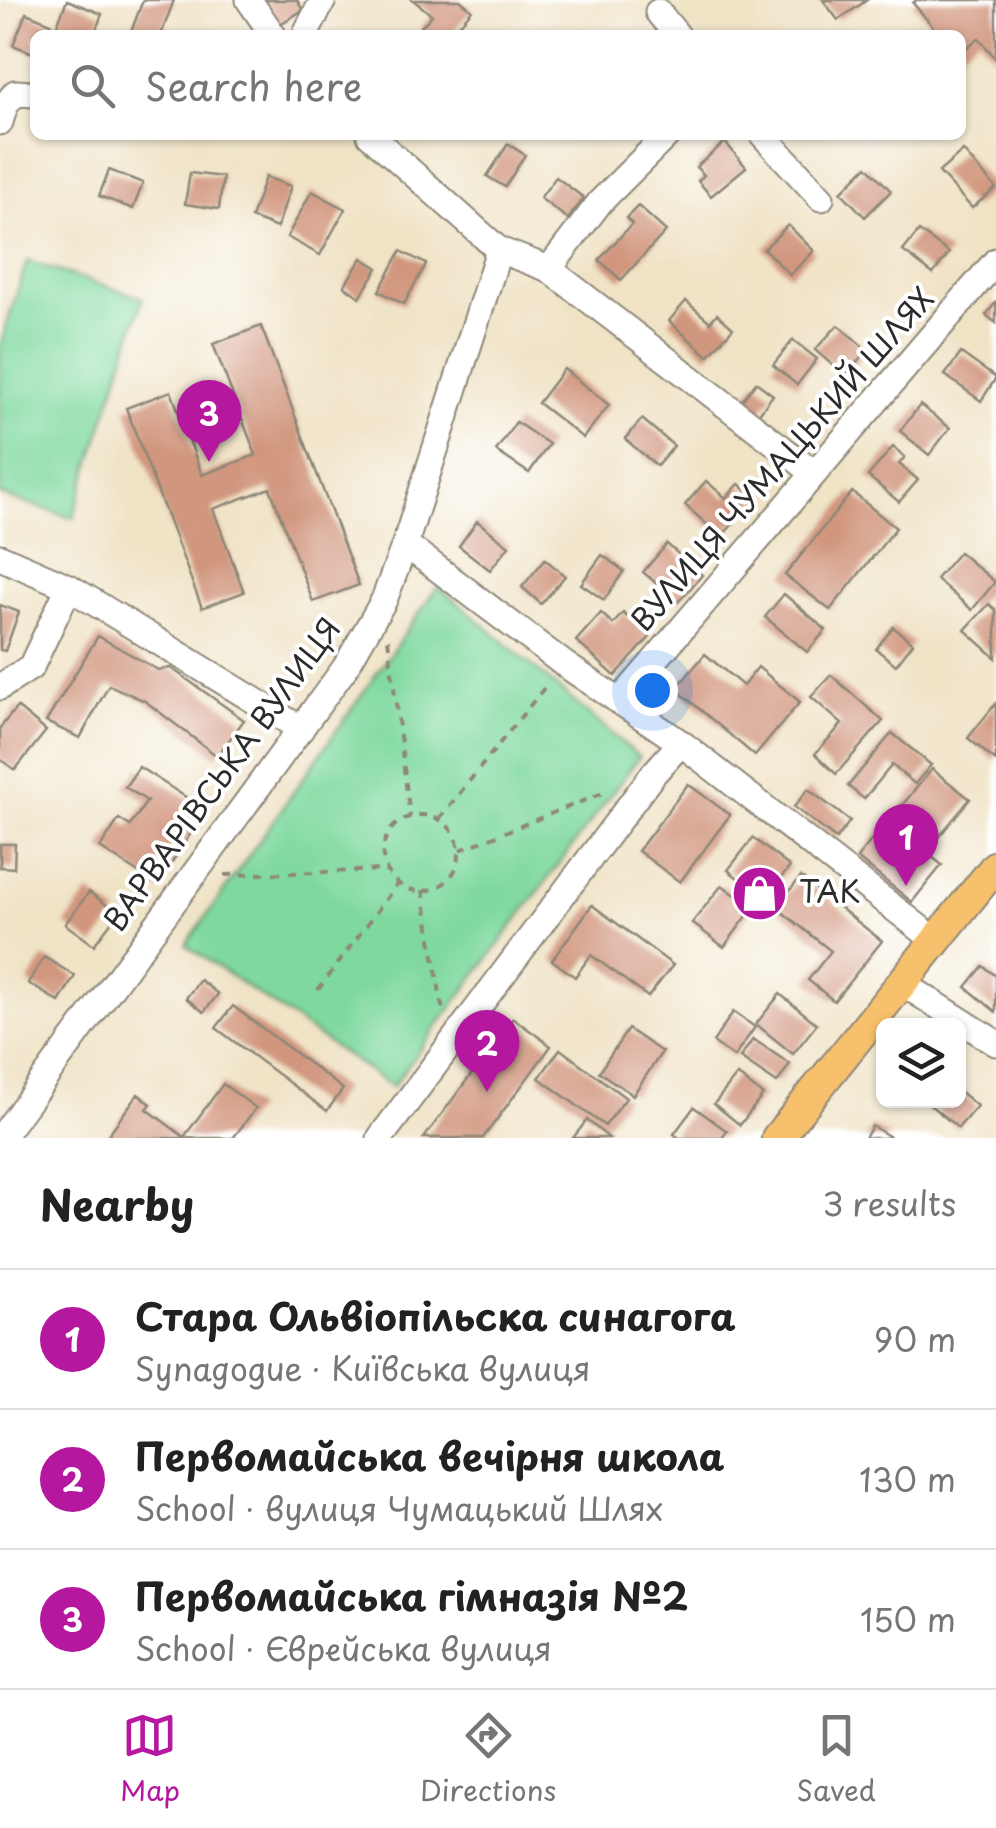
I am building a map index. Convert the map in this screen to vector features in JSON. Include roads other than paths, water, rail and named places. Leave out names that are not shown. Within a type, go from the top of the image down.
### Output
[{"type":"main road","points":[[777,1138],[996,866]]},
{"type":"street","points":[[249,0],[270,30]]},
{"type":"street","points":[[308,30],[323,0]]},
{"type":"street","points":[[658,12],[673,30]]},
{"type":"street","points":[[0,122],[15,93],[30,94]]},
{"type":"street","points":[[376,140],[499,250],[549,269],[814,472]]},
{"type":"street","points":[[549,269],[600,202],[662,140]]},
{"type":"street","points":[[768,140],[821,198]]},
{"type":"street","name":"ВАРВАРІВСЬКА ВУЛИЦЯ","points":[[1,1138],[345,668],[384,600],[499,250]]},
{"type":"street","name":"ВУЛИЦЯ ЧУМАЦЬКИЙ ШЛЯХ","points":[[619,702],[996,261]]},
{"type":"street","points":[[405,544],[564,664],[681,744],[935,940]]},
{"type":"street","points":[[0,557],[69,587],[301,729]]},
{"type":"street","points":[[0,687],[31,666],[69,587]]},
{"type":"street","points":[[380,1138],[654,773],[681,744]]},
{"type":"street","points":[[902,983],[996,1043]]},
{"type":"place","name":"Первомайська гімназія №2","points":[[209,462]]},
{"type":"place","name":"Стара Ольвіопільска синагога","points":[[906,886]]},
{"type":"place","name":"ТАК","points":[[760,893]]},
{"type":"place","name":"Первомайська вечірня школа","points":[[487,1092]]}]
